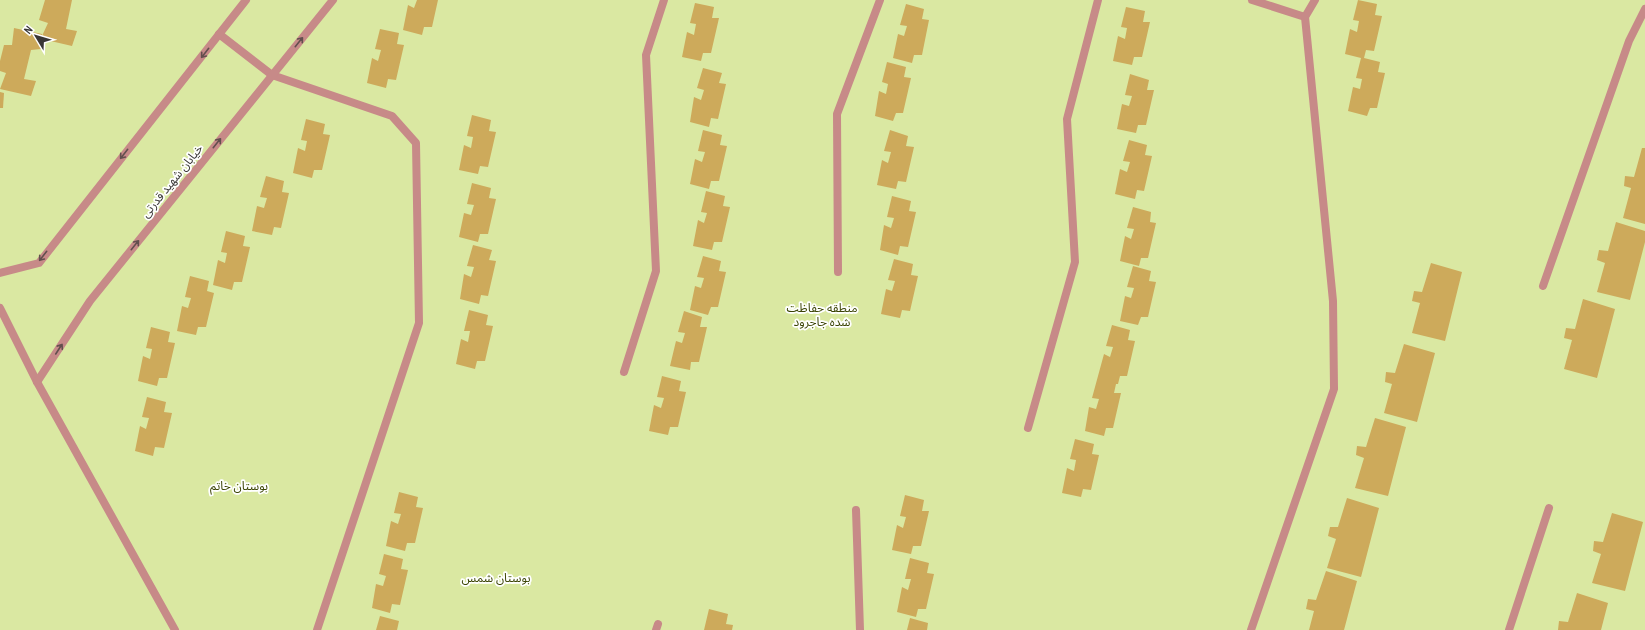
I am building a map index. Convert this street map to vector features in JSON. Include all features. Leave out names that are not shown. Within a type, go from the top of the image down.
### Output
[{"type":"street","points":[[0,273],[39,262],[246,0]]},
{"type":"street","name":"خیابان شهید قدرتی","points":[[37,382],[90,301],[333,0]]},
{"type":"street","points":[[624,372],[656,271],[646,55],[664,0]]},
{"type":"street","points":[[838,272],[837,114],[880,0]]},
{"type":"street","points":[[1028,428],[1075,262],[1067,120],[1098,0]]},
{"type":"street","points":[[1252,0],[1305,18]]},
{"type":"street","points":[[1251,630],[1334,389],[1333,301],[1305,18],[1315,0]]},
{"type":"street","points":[[1543,286],[1629,41],[1645,9]]},
{"type":"street","points":[[220,34],[272,75],[392,116],[416,142],[419,323],[317,630]]},
{"type":"street","points":[[0,308],[37,382],[175,630]]},
{"type":"street","points":[[1509,630],[1549,508]]},
{"type":"street","points":[[856,510],[860,630]]},
{"type":"green space","name":"منطقه حفاظت شده جاجرود","points":[[0,0],[1645,0],[1645,630],[0,630]]},
{"type":"building","points":[[45,0],[72,0],[66,29],[77,31],[72,46],[42,39],[41,49],[31,50],[24,79],[36,81],[31,96],[0,89],[6,73],[0,71],[0,61],[4,45],[12,45],[14,28],[42,34],[42,36],[48,23],[39,20]]},
{"type":"building","points":[[417,0],[438,0],[432,27],[424,27],[422,35],[403,30],[408,5],[414,8]]},
{"type":"building","points":[[1358,0],[1377,4],[1375,15],[1382,16],[1374,51],[1366,50],[1364,58],[1380,62],[1378,72],[1385,73],[1377,108],[1370,108],[1367,116],[1348,111],[1353,87],[1360,89],[1362,79],[1356,78],[1361,58],[1345,54],[1350,29],[1357,32],[1359,21],[1353,20]]},
{"type":"building","points":[[695,3],[714,7],[712,18],[719,18],[711,53],[703,53],[701,61],[682,57],[687,32],[694,35],[696,24],[690,23]]},
{"type":"building","points":[[906,4],[924,9],[922,19],[929,20],[922,55],[914,55],[912,63],[893,58],[898,34],[904,36],[907,26],[900,25]]},
{"type":"building","points":[[1126,7],[1145,11],[1143,22],[1150,22],[1142,57],[1134,57],[1132,65],[1113,61],[1118,36],[1125,39],[1127,28],[1121,27]]},
{"type":"building","points":[[380,29],[399,33],[397,44],[404,45],[396,80],[388,79],[386,88],[367,83],[372,58],[378,61],[381,50],[375,49]]},
{"type":"building","points":[[887,62],[906,67],[904,77],[911,78],[903,113],[896,113],[893,121],[875,116],[879,91],[886,94],[888,84],[882,82]]},
{"type":"building","points":[[703,68],[722,73],[719,83],[726,84],[718,119],[711,118],[709,127],[690,122],[694,97],[701,100],[704,90],[697,88]]},
{"type":"building","points":[[1130,74],[1149,80],[1147,90],[1154,90],[1146,125],[1138,125],[1136,133],[1117,129],[1122,104],[1129,106],[1132,96],[1125,95]]},
{"type":"building","points":[[0,92],[4,93],[3,108],[0,108]]},
{"type":"building","points":[[472,115],[491,120],[489,131],[496,132],[488,167],[480,166],[478,174],[459,170],[464,145],[471,148],[473,137],[467,136]]},
{"type":"building","points":[[306,119],[325,124],[323,134],[330,135],[322,170],[314,170],[312,178],[293,173],[298,148],[305,151],[307,141],[301,140]]},
{"type":"building","points":[[703,130],[722,135],[720,145],[727,146],[719,181],[711,181],[709,189],[690,184],[695,159],[702,162],[705,152],[698,151]]},
{"type":"building","points":[[890,130],[908,136],[906,146],[914,147],[906,182],[898,181],[896,189],[877,185],[882,160],[888,163],[891,152],[884,151]]},
{"type":"building","points":[[1129,140],[1147,145],[1145,155],[1152,156],[1144,191],[1137,190],[1135,199],[1115,194],[1120,169],[1127,172],[1130,162],[1123,161]]},
{"type":"building","points":[[1642,148],[1645,148],[1645,224],[1623,218],[1631,188],[1624,186],[1625,176],[1634,177]]},
{"type":"building","points":[[266,176],[284,181],[282,192],[289,193],[281,228],[274,227],[272,235],[252,231],[257,206],[264,208],[267,198],[260,197]]},
{"type":"building","points":[[472,183],[491,188],[489,198],[496,199],[488,234],[480,234],[478,242],[459,237],[464,213],[471,215],[474,205],[467,204]]},
{"type":"building","points":[[706,191],[725,196],[723,206],[730,207],[722,242],[714,242],[712,250],[693,246],[698,220],[704,223],[707,213],[701,212]]},
{"type":"building","points":[[892,196],[911,201],[909,211],[916,212],[908,247],[900,246],[898,255],[880,250],[884,225],[891,228],[894,218],[887,217]]},
{"type":"building","points":[[1133,207],[1151,212],[1150,222],[1156,223],[1148,258],[1141,258],[1139,266],[1120,261],[1125,236],[1131,239],[1134,229],[1127,228]]},
{"type":"building","points":[[1616,222],[1645,231],[1645,242],[1630,300],[1597,292],[1605,263],[1597,260],[1599,250],[1608,251]]},
{"type":"building","points":[[226,231],[245,236],[243,246],[250,247],[242,282],[234,282],[232,290],[213,285],[218,260],[225,263],[227,253],[221,252]]},
{"type":"building","points":[[473,245],[492,250],[489,260],[496,261],[488,296],[481,295],[479,304],[460,299],[464,274],[471,277],[474,267],[467,266]]},
{"type":"building","points":[[703,256],[721,261],[719,271],[726,272],[718,307],[711,307],[708,315],[690,310],[695,286],[701,288],[704,278],[697,277]]},
{"type":"building","points":[[894,259],[913,264],[911,275],[918,276],[910,311],[902,310],[900,318],[881,314],[886,289],[892,291],[895,281],[888,280]]},
{"type":"building","points":[[1431,263],[1462,272],[1445,341],[1412,333],[1420,303],[1412,301],[1414,291],[1422,292]]},
{"type":"building","points":[[1133,266],[1151,271],[1149,281],[1156,282],[1148,317],[1141,317],[1138,325],[1120,321],[1125,296],[1131,298],[1134,288],[1127,287]]},
{"type":"building","points":[[190,276],[209,281],[207,291],[214,293],[206,327],[198,327],[196,335],[177,331],[182,306],[188,308],[191,298],[185,297]]},
{"type":"building","points":[[1583,299],[1615,309],[1597,378],[1564,369],[1572,340],[1564,338],[1566,328],[1575,329]]},
{"type":"building","points":[[469,310],[488,315],[486,325],[493,326],[485,361],[477,361],[475,369],[456,364],[461,339],[468,342],[470,331],[464,331]]},
{"type":"building","points":[[684,311],[702,317],[700,327],[707,327],[699,362],[691,362],[690,370],[670,366],[676,341],[682,343],[685,333],[678,332]]},
{"type":"building","points":[[1112,325],[1130,330],[1128,340],[1135,341],[1127,376],[1120,376],[1118,384],[1116,384],[1114,393],[1121,393],[1113,428],[1106,428],[1104,436],[1085,431],[1089,407],[1096,409],[1099,399],[1092,398],[1104,354],[1110,357],[1113,347],[1106,346]]},
{"type":"building","points":[[151,327],[170,332],[168,342],[175,343],[167,378],[159,378],[157,386],[138,381],[143,356],[150,359],[152,349],[146,348]]},
{"type":"building","points":[[1404,344],[1435,353],[1417,422],[1384,413],[1392,384],[1385,382],[1386,372],[1395,373]]},
{"type":"building","points":[[662,376],[681,381],[679,391],[686,392],[678,427],[670,427],[668,435],[649,431],[654,405],[661,408],[664,398],[657,397]]},
{"type":"building","points":[[147,397],[166,402],[164,412],[172,413],[164,448],[155,447],[153,456],[135,451],[140,426],[146,429],[149,418],[142,417]]},
{"type":"building","points":[[1375,418],[1406,427],[1388,496],[1355,488],[1364,458],[1356,455],[1357,446],[1366,447]]},
{"type":"building","points":[[1075,439],[1094,444],[1092,454],[1099,455],[1091,490],[1083,489],[1081,497],[1062,493],[1067,468],[1074,471],[1076,460],[1070,459]]},
{"type":"building","points":[[399,492],[418,497],[416,507],[423,508],[415,543],[407,543],[405,551],[386,546],[391,521],[398,524],[401,514],[394,513]]},
{"type":"building","points":[[905,495],[924,500],[922,511],[929,511],[921,546],[913,546],[911,554],[892,550],[897,525],[903,528],[906,517],[900,516]]},
{"type":"building","points":[[1347,498],[1379,508],[1361,577],[1327,568],[1336,539],[1328,536],[1330,527],[1338,527]]},
{"type":"building","points":[[1612,513],[1643,522],[1625,591],[1592,583],[1601,554],[1593,551],[1594,541],[1603,542]]},
{"type":"building","points":[[384,554],[403,559],[401,569],[408,570],[400,605],[392,604],[390,613],[372,608],[376,584],[383,586],[386,576],[379,574]]},
{"type":"building","points":[[910,558],[929,563],[927,573],[934,574],[926,609],[918,609],[916,617],[897,612],[902,587],[908,590],[911,579],[905,579]]},
{"type":"building","points":[[1326,571],[1357,581],[1344,630],[1309,630],[1314,611],[1306,609],[1308,599],[1316,600]]},
{"type":"building","points":[[1577,593],[1608,603],[1601,630],[1558,630],[1559,621],[1568,622]]},
{"type":"building","points":[[709,609],[728,614],[726,624],[733,625],[732,630],[704,630]]},
{"type":"building","points":[[380,616],[399,621],[397,630],[376,630]]},
{"type":"building","points":[[910,618],[928,623],[927,630],[907,630]]},
{"type":"park label","name":"بوستان خاتم","points":[[239,486]]},
{"type":"park label","name":"بوستان شمس","points":[[496,578]]}]
